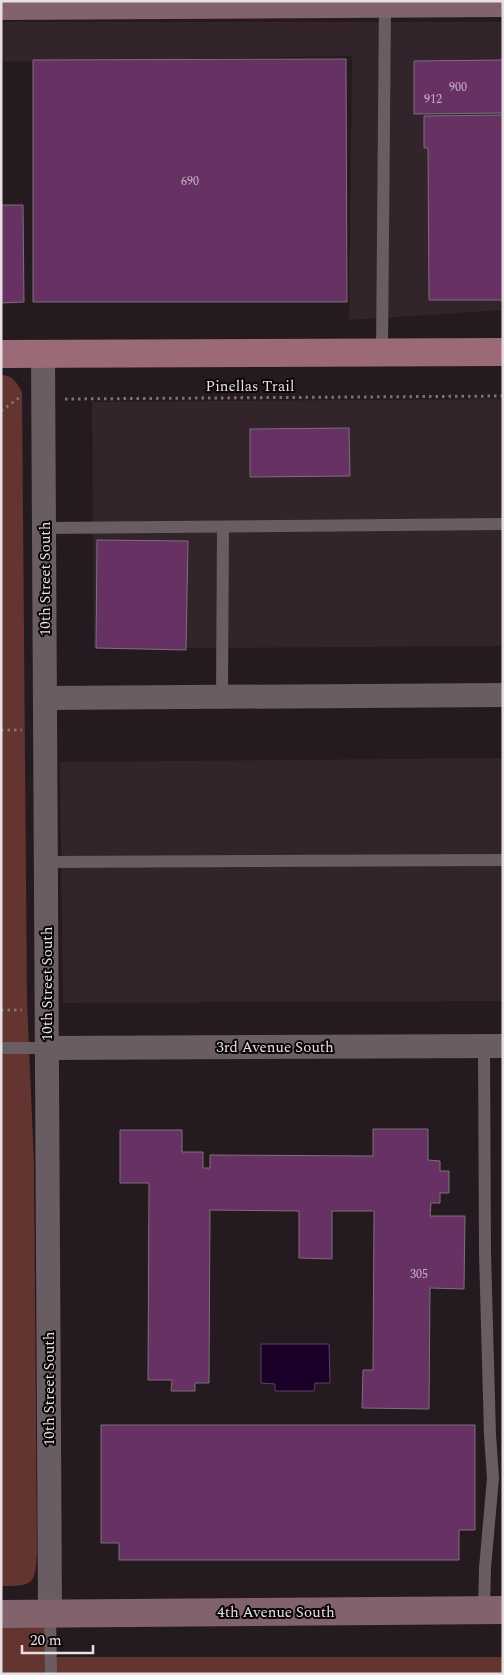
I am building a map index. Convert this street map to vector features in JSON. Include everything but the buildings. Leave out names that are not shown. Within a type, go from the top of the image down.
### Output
[{"type":"main road","points":[[1,354],[503,352]]},
{"type":"street","points":[[1,6],[503,3]]},
{"type":"street","name":"10th Street South","points":[[43,354],[50,1613]]},
{"type":"street","points":[[45,698],[503,695]]},
{"type":"street","name":"3rd Avenue South","points":[[47,1048],[494,1046]]},
{"type":"street","name":"4th Avenue South","points":[[1,1614],[493,1610]]},
{"type":"lane","points":[[382,352],[385,4]]},
{"type":"lane","points":[[44,528],[503,524]]},
{"type":"lane","points":[[222,697],[223,527]]},
{"type":"lane","points":[[46,862],[503,860]]},
{"type":"lane","points":[[493,1610],[485,1568],[493,1478],[485,1253],[494,1046]]},
{"type":"lane","points":[[1,1048],[47,1048]]},
{"type":"lane","points":[[50,1613],[51,1674]]},
{"type":"path","name":"Pinellas Trail","points":[[1,411],[19,398],[503,396]]},
{"type":"path","points":[[1,1010],[22,1010]]},
{"type":"shaded area","points":[[1,22],[503,22],[503,310],[349,320],[352,56],[1,62]]},
{"type":"shaded area","points":[[1,375],[12,378],[22,392],[27,1001],[34,1163],[37,1552],[35,1571],[31,1581],[20,1585],[1,1586]]},
{"type":"shaded area","points":[[503,399],[503,646],[94,649],[92,402]]},
{"type":"shaded area","points":[[503,758],[503,1001],[63,1003],[60,762]]},
{"type":"shaded area","points":[[261,1344],[329,1344],[330,1383],[315,1383],[314,1391],[275,1391],[275,1384],[261,1383]]},
{"type":"shaded area","points":[[1,1627],[54,1627],[55,1657],[503,1657],[503,1674],[1,1674]]}]
